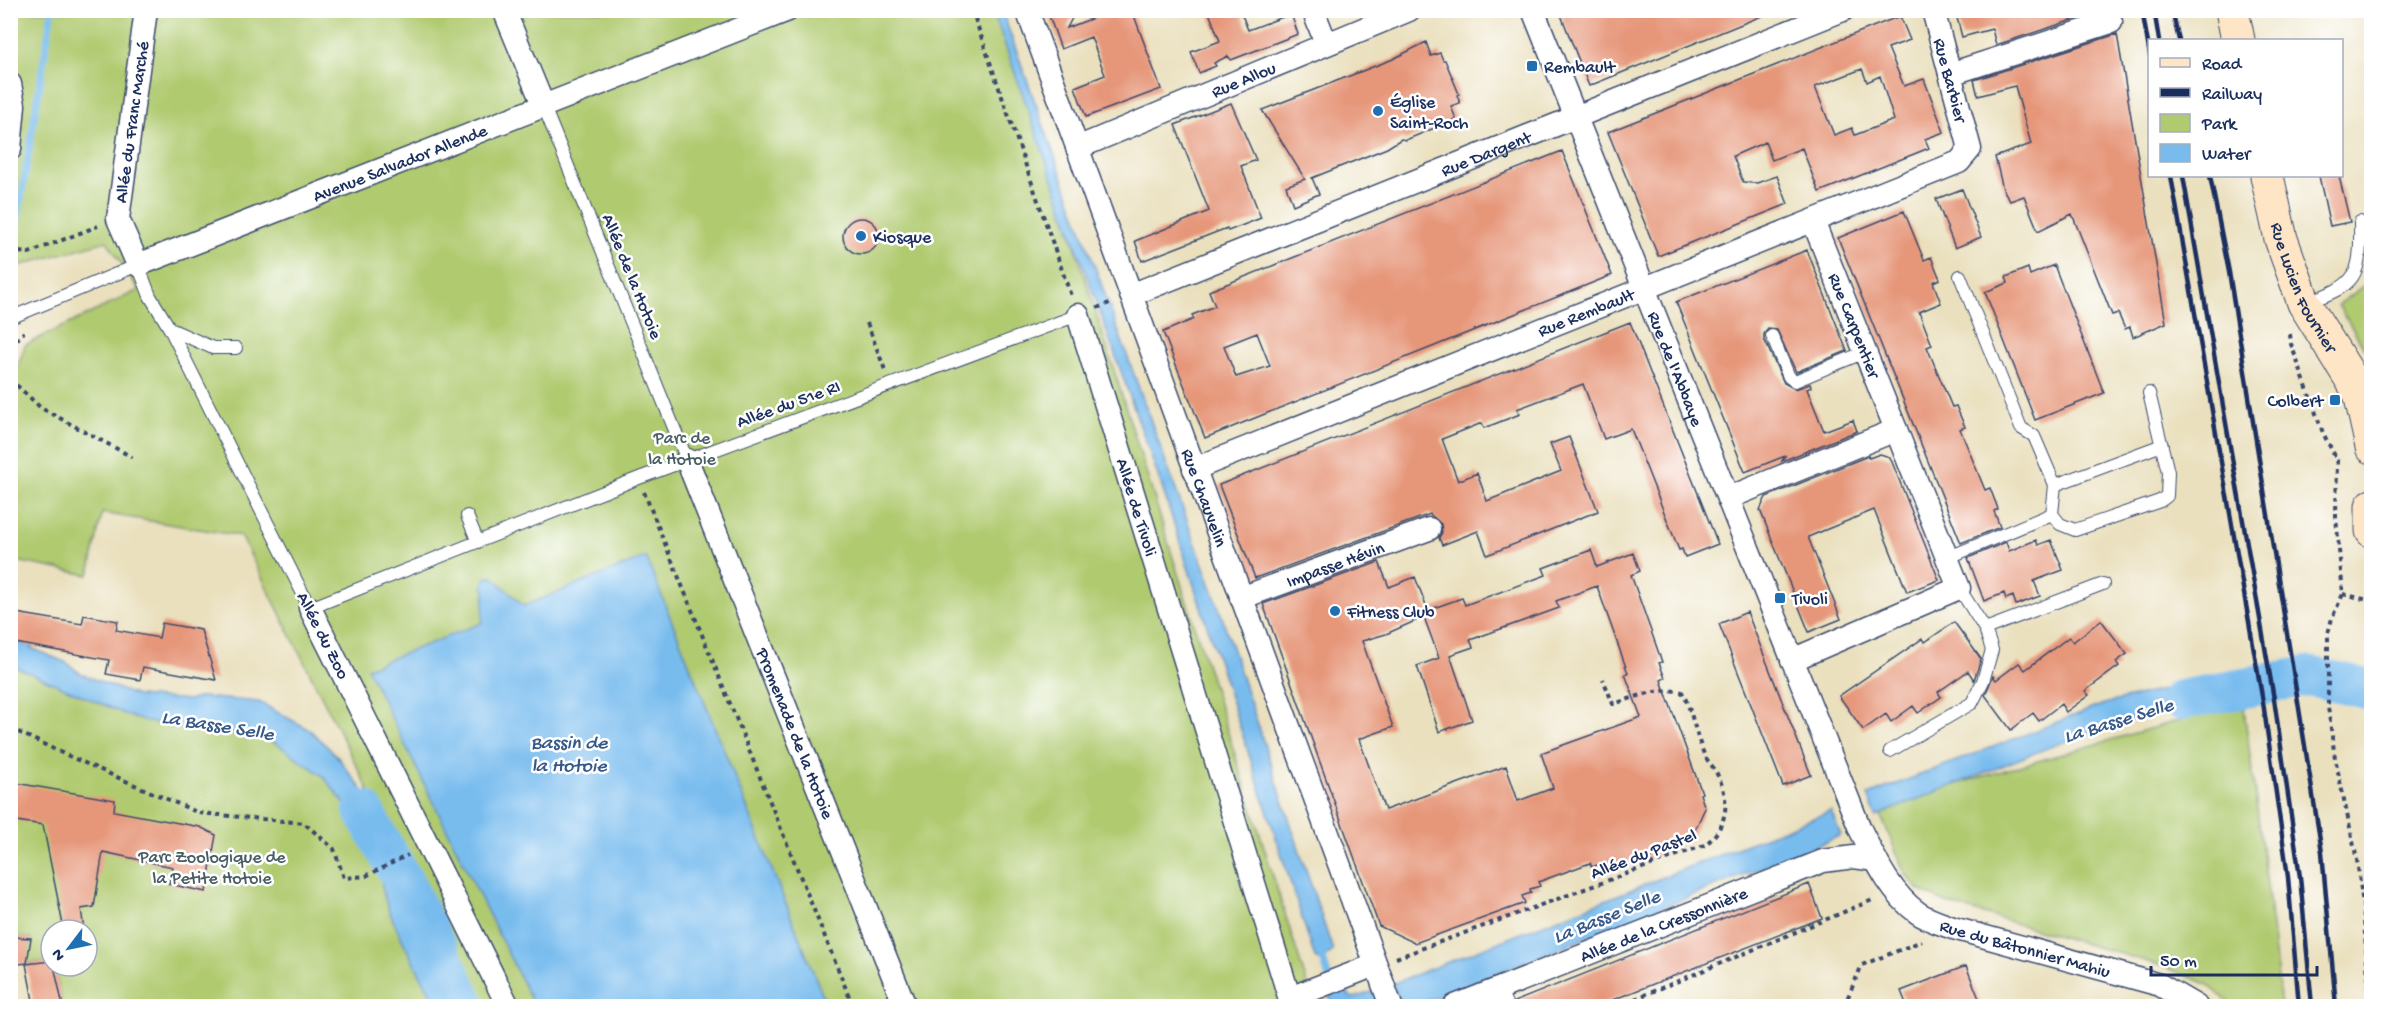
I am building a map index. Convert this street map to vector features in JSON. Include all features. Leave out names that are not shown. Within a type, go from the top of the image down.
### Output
[{"type":"main road","points":[[2232,10],[2238,39]]},
{"type":"main road","name":"Rue Lucien Fournier","points":[[2267,177],[2296,314],[2366,400],[2372,447]]},
{"type":"main road","points":[[2372,506],[2372,531]]},
{"type":"street","name":"Allée du Franc Marché","points":[[138,265],[118,219],[146,10]]},
{"type":"street","points":[[504,10],[544,107]]},
{"type":"street","name":"Avenue Salvador Allende","points":[[138,265],[788,10]]},
{"type":"street","name":"Rue Chauvelin","points":[[1027,10],[1077,148],[1122,298],[1194,469],[1390,1006]]},
{"type":"street","points":[[1313,10],[1326,43]]},
{"type":"street","name":"Rue Allou","points":[[1077,148],[1409,10]]},
{"type":"street","name":"Rue de l'Abbaye","points":[[1533,10],[1860,829],[1876,860]]},
{"type":"street","name":"Rue Dargent","points":[[1122,298],[1843,10]]},
{"type":"street","name":"Rue Barbier","points":[[1933,10],[1970,149]]},
{"type":"street","points":[[1950,74],[2111,22]]},
{"type":"street","points":[[10,84],[14,105],[10,149]]},
{"type":"street","name":"Rue Rembault","points":[[1194,469],[1959,162],[1970,149]]},
{"type":"street","name":"Rue Carpentier","points":[[1813,221],[1959,588]]},
{"type":"street","name":"Allée de Tivoli","points":[[1078,315],[1291,1002]]},
{"type":"street","points":[[1728,498],[1896,430]]},
{"type":"street","name":"Promenade de la Hotoie","points":[[687,460],[905,1006]]},
{"type":"street","name":"Impasse Hévin","points":[[1241,598],[1429,529]]},
{"type":"street","points":[[1792,660],[1959,588]]},
{"type":"street","name":"Allée du Zoo","points":[[310,608],[508,1006]]},
{"type":"street","name":"Allée de la Cressonnière","points":[[1455,1006],[1503,998],[1823,861],[1854,857],[1876,860]]},
{"type":"street","name":"Rue du Bâtonnier Mahiu","points":[[1876,860],[1900,898],[1920,915],[1953,928],[2160,986],[2196,1006]]},
{"type":"street","points":[[1291,1002],[1318,988],[1378,975]]},
{"type":"lane","name":"Allée de la Hotoie","points":[[544,107],[687,460]]},
{"type":"lane","points":[[2296,314],[2354,279],[2361,256],[2360,222]]},
{"type":"lane","name":"Avenue Salvador Allende","points":[[10,318],[138,265]]},
{"type":"lane","name":"Allée du Zoo","points":[[138,265],[150,296],[170,329],[310,608]]},
{"type":"lane","points":[[1960,276],[2021,428],[2034,436],[2055,485],[2052,514],[2060,524],[2075,530],[2160,501],[2168,496],[2168,472],[2149,393]]},
{"type":"lane","name":"Allée du 51e RI","points":[[310,608],[639,478],[1078,315]]},
{"type":"lane","points":[[170,329],[213,348],[236,348]]},
{"type":"lane","points":[[1772,336],[1789,377],[1795,381],[1865,352]]},
{"type":"lane","points":[[2055,485],[2162,445]]},
{"type":"lane","points":[[1947,558],[2052,514]]},
{"type":"lane","points":[[467,516],[478,542]]},
{"type":"lane","points":[[1984,628],[2103,584]]},
{"type":"lane","points":[[1890,751],[1972,703],[1983,681],[1992,650],[1984,628],[1959,588]]},
{"type":"path","points":[[972,10],[1078,315]]},
{"type":"path","points":[[10,251],[29,253],[118,219]]},
{"type":"path","points":[[1100,307],[1122,298]]},
{"type":"path","points":[[2296,314],[2291,344],[2323,433],[2337,460],[2336,518],[2343,594],[2330,626],[2328,707],[2335,758],[2357,860],[2363,905],[2370,1006]]},
{"type":"path","points":[[867,323],[890,384]]},
{"type":"path","points":[[10,379],[41,408],[132,457]]},
{"type":"path","points":[[639,478],[853,1006]]},
{"type":"path","points":[[2343,594],[2372,601]]},
{"type":"path","name":"Allée du Pastel","points":[[1378,975],[1705,845],[1716,836],[1725,815],[1726,799],[1718,774],[1704,755],[1688,702],[1682,692],[1674,690],[1654,693],[1613,704],[1603,679]]},
{"type":"path","points":[[10,728],[199,813],[304,823],[333,849],[344,878],[366,876],[416,851]]},
{"type":"path","points":[[1618,1006],[1895,890]]},
{"type":"path","points":[[1844,1006],[1862,965],[1953,928]]},
{"type":"green space","name":"Parc de la Hotoie","points":[[11,11],[1001,11],[1314,1006],[477,1006],[241,536],[102,513],[89,575],[11,560],[11,387],[25,345],[139,290],[107,241],[11,268],[10,173],[21,91],[11,63]]},
{"type":"green space","points":[[2371,276],[2371,359],[2338,305],[2368,283]]},
{"type":"green space","name":"Parc Zoologique de la Petite Hotoie","points":[[11,664],[208,722],[279,739],[325,772],[340,794],[445,1006],[63,1006],[57,978],[99,978],[99,918],[39,918],[39,962],[26,963],[31,938],[11,937]]},
{"type":"green space","points":[[2243,702],[2281,1006],[2233,1006],[2207,984],[2162,966],[1946,903],[1919,890],[1905,873],[1877,807]]},
{"type":"water","points":[[993,11],[1002,11],[1220,611],[1333,951],[1320,961],[1315,958],[1162,487]]},
{"type":"water","name":"Bassin de la Hotoie","points":[[646,557],[827,1006],[534,1006],[367,668],[482,623],[485,591],[483,586],[486,578],[492,576],[524,606]]},
{"type":"water","points":[[11,642],[32,646],[31,648],[67,663],[81,674],[137,696],[189,700],[202,697],[259,702],[310,730],[337,756],[361,788],[402,852],[379,867],[374,866],[344,803],[323,776],[277,744],[249,735],[185,730],[134,718],[11,665]]},
{"type":"water","points":[[2233,673],[2236,697],[2171,709],[2107,727],[2044,749],[1876,817],[1868,795],[2104,704]]},
{"type":"water","points":[[1831,811],[1841,835],[1826,842],[1415,1006],[1401,1006],[1392,984]]},
{"type":"water","points":[[408,863],[479,1006],[437,1006],[402,940],[386,902],[382,875]]},
{"type":"water","points":[[1347,990],[1349,996],[1354,998],[1374,991],[1380,1006],[1331,1006],[1330,997]]},
{"type":"building","points":[[1047,10],[1076,10],[1067,28],[1114,10],[1132,10],[1161,89],[1086,117],[1075,87],[1105,75],[1091,37],[1061,49]]},
{"type":"building","points":[[1208,10],[1240,10],[1248,30],[1291,14],[1298,34],[1231,60],[1228,56],[1214,63],[1216,66],[1199,73],[1191,52],[1220,41]]},
{"type":"building","points":[[1559,10],[1774,10],[1774,11],[1589,86]]},
{"type":"building","points":[[1955,10],[2103,10],[1996,45],[1992,29],[1962,37]]},
{"type":"building","points":[[1900,16],[1910,40],[1888,48],[1904,86],[1924,79],[1944,132],[1925,139],[1929,148],[1819,192],[1802,148],[1772,160],[1765,142],[1733,156],[1743,182],[1757,183],[1777,176],[1788,204],[1658,256],[1608,132]],"holes":[[[1862,69],[1867,82],[1880,76],[1894,120],[1855,135],[1852,128],[1834,135],[1815,87]]]},
{"type":"building","points":[[2117,34],[2166,323],[2133,337],[2130,327],[2125,329],[2118,313],[2112,315],[2072,214],[2038,231],[2024,196],[2010,201],[2003,189],[1995,157],[2031,144],[2015,86],[1978,96],[1974,80]]},
{"type":"building","name":"Église Saint-Roch","points":[[1426,42],[1431,56],[1440,53],[1445,60],[1459,94],[1457,95],[1460,103],[1451,106],[1456,119],[1406,140],[1401,139],[1387,148],[1312,178],[1319,194],[1293,205],[1286,186],[1305,179],[1262,110],[1393,59]]},
{"type":"building","points":[[1231,103],[1256,160],[1241,166],[1261,218],[1228,231],[1227,228],[1142,261],[1135,241],[1209,211],[1175,125]]},
{"type":"building","points":[[1562,151],[1612,275],[1205,438],[1163,332],[1194,319],[1192,315],[1215,306],[1209,291]],"holes":[[[1257,333],[1270,366],[1236,377],[1224,346]]]},
{"type":"building","points":[[2319,177],[2339,177],[2350,222],[2330,226]]},
{"type":"building","points":[[1962,189],[1981,237],[1955,248],[1936,199]]},
{"type":"building","points":[[1904,211],[1924,260],[1931,257],[1940,279],[1933,282],[1941,303],[1919,312],[1932,345],[1927,347],[1952,407],[1956,406],[1965,427],[1960,429],[1985,490],[1990,488],[1998,509],[1994,511],[2000,527],[1961,543],[1838,238]]},
{"type":"building","name":"Kiosque","points":[[861,218],[874,223],[879,236],[874,249],[861,254],[848,249],[843,236],[848,223]]},
{"type":"building","points":[[1807,250],[1847,351],[1796,372],[1777,330],[1768,329],[1764,334],[1764,339],[1784,383],[1795,389],[1810,384],[1811,387],[1807,389],[1824,431],[1853,420],[1857,431],[1782,461],[1785,456],[1745,472],[1676,302]]},
{"type":"building","points":[[2054,265],[2104,393],[2035,420],[1985,292],[2008,283],[2006,277],[2028,268],[2030,275]]},
{"type":"building","points":[[1630,322],[1718,544],[1685,557],[1682,549],[1679,550],[1631,429],[1604,439],[1583,384],[1517,409],[1520,414],[1484,428],[1482,423],[1442,439],[1458,481],[1477,473],[1487,501],[1561,471],[1550,444],[1569,437],[1598,511],[1487,555],[1478,531],[1442,545],[1439,538],[1442,532],[1441,524],[1430,514],[1255,578],[1219,485]]},
{"type":"building","points":[[1880,454],[1890,457],[1939,580],[1907,592],[1874,510],[1808,537],[1841,619],[1809,632],[1760,510],[1766,497],[1868,456],[1869,458]]},
{"type":"building","points":[[2036,540],[2038,545],[2051,540],[2063,570],[2034,581],[2040,596],[2016,605],[2013,596],[2006,599],[2004,593],[1984,601],[1968,558],[2006,542],[2009,551]]},
{"type":"building","points":[[1591,550],[1597,567],[1633,553],[1640,571],[1631,575],[1662,662],[1659,663],[1665,678],[1661,680],[1702,793],[1700,794],[1705,808],[1690,841],[1675,846],[1676,848],[1614,871],[1611,864],[1603,867],[1602,863],[1592,867],[1590,863],[1538,882],[1540,886],[1530,889],[1531,893],[1522,896],[1525,903],[1415,943],[1379,926],[1263,604],[1379,562],[1389,587],[1415,577],[1428,610],[1462,598],[1465,605],[1546,575],[1543,568]],"holes":[[[1597,586],[1628,673],[1625,674],[1641,717],[1541,753],[1553,788],[1518,801],[1506,766],[1385,810],[1359,739],[1393,727],[1362,641],[1386,634],[1424,617],[1439,658],[1417,666],[1439,732],[1472,720],[1450,655],[1473,647],[1470,640],[1559,608],[1556,601]]]},
{"type":"building","points":[[10,612],[82,624],[84,615],[118,621],[116,630],[159,638],[162,623],[201,630],[216,680],[143,667],[140,680],[106,674],[109,660],[10,642]]},
{"type":"building","points":[[1747,612],[1811,775],[1783,786],[1719,624]]},
{"type":"building","points":[[2101,620],[2127,654],[2116,662],[2119,666],[2085,691],[2089,695],[2066,712],[2061,704],[2039,721],[2033,713],[2011,730],[1985,695],[1993,676],[1996,680],[2019,663],[2025,670],[2069,637],[2073,642]]},
{"type":"building","points":[[1954,622],[1981,659],[1974,680],[1968,671],[1938,692],[1941,697],[1918,713],[1913,706],[1891,722],[1886,714],[1863,730],[1839,696],[1922,639],[1925,642]]},
{"type":"building","points":[[10,782],[115,800],[114,811],[200,827],[216,835],[206,892],[169,884],[173,867],[103,852],[94,907],[81,909],[82,918],[62,918],[43,825],[10,820]]},
{"type":"building","points":[[1809,884],[1822,918],[1597,1006],[1515,1006],[1514,1002]]},
{"type":"building","points":[[10,937],[31,938],[27,963],[10,965]]},
{"type":"building","points":[[39,962],[39,978],[57,978],[63,1006],[34,1006],[26,964]]},
{"type":"building","points":[[1966,966],[1982,1006],[1907,1006],[1901,991]]},
{"type":"waterway","points":[[15,235],[52,10]]},
{"type":"waterway","name":"La Basse Selle","points":[[2181,700],[2308,676],[2372,691]]},
{"type":"waterway","name":"La Basse Selle","points":[[363,810],[405,884],[466,1006]]},
{"type":"waterway","points":[[1320,950],[1338,1006]]},
{"type":"railway","points":[[2142,10],[2148,44]]},
{"type":"railway","points":[[2154,10],[2159,39]]},
{"type":"railway","points":[[2172,10],[2179,39]]},
{"type":"railway","points":[[2171,177],[2263,702],[2288,877],[2299,1006]]},
{"type":"railway","points":[[2183,177],[2274,699],[2300,877],[2312,1006]]},
{"type":"railway","points":[[2210,177],[2229,272],[2322,852],[2336,1006]]},
{"type":"place","name":"Rembault","points":[[1532,66]]},
{"type":"place","name":"Église Saint-Roch","points":[[1378,111]]},
{"type":"place","name":"Kiosque","points":[[861,236]]},
{"type":"place","name":"Colbert","points":[[2335,400]]},
{"type":"place","name":"Tivoli","points":[[1780,598]]},
{"type":"place","name":"Fitness Club","points":[[1335,611]]}]
